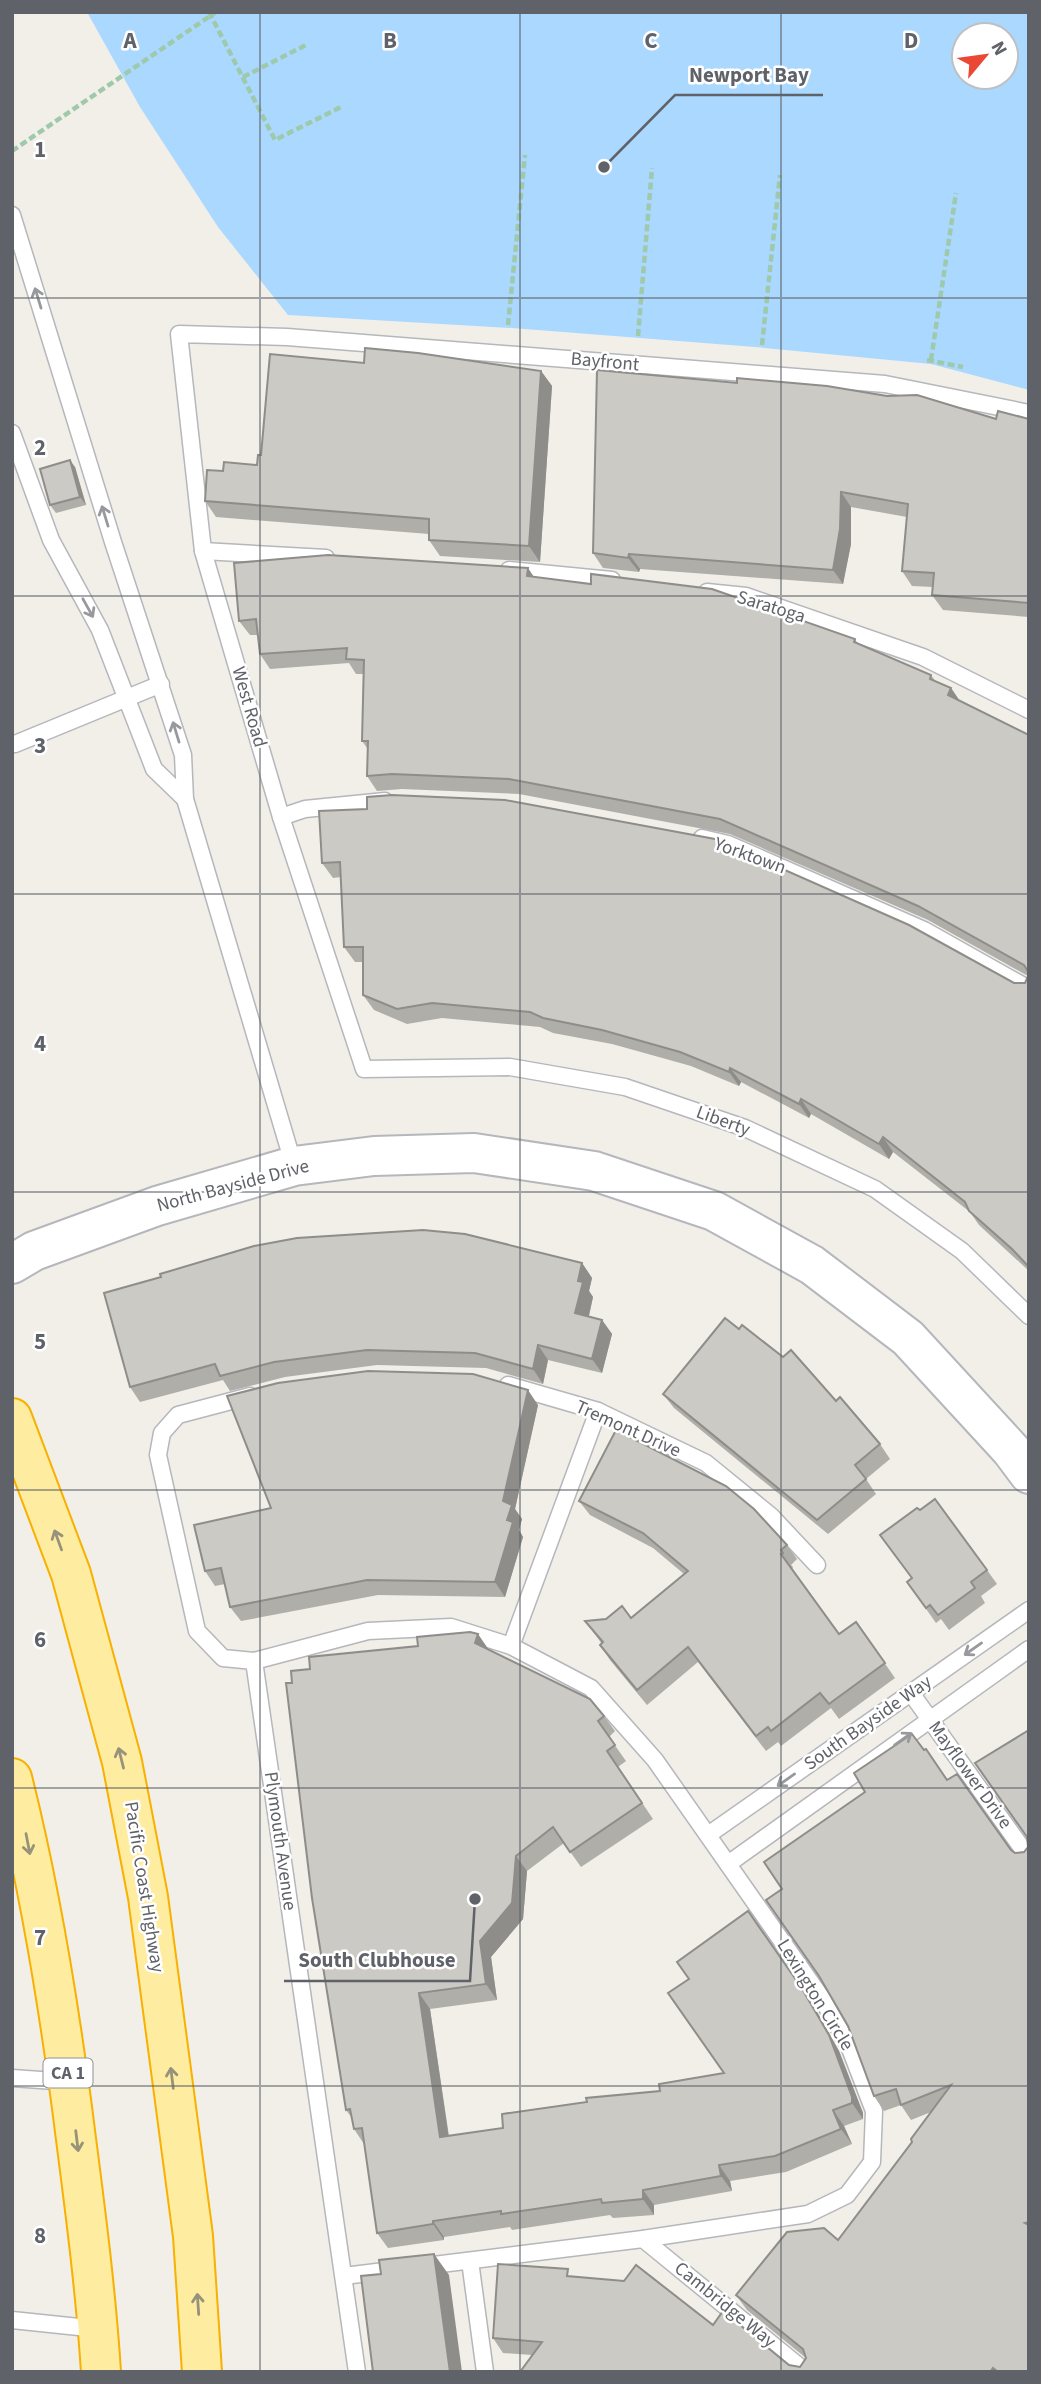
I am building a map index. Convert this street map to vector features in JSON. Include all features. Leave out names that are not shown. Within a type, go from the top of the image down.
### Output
[{"type":"highway","name":"Pacific Coast Highway","points":[[12,1418],[71,1574],[122,1762],[148,1897],[193,2236],[202,2372]]},
{"type":"highway","name":"CA 1","points":[[12,1778],[48,1946],[69,2082],[101,2372]]},
{"type":"street","name":"North Bayside Drive","points":[[12,1264],[34,1251],[157,1206],[294,1166],[374,1156],[474,1153],[594,1171],[713,1211],[812,1265],[908,1338],[1011,1450],[1029,1474]]},
{"type":"lane","points":[[12,215],[113,542],[183,755],[185,799],[294,1166]]},
{"type":"lane","name":"Bayfront","points":[[179,334],[286,337],[885,384],[1029,413]]},
{"type":"lane","name":"West Road","points":[[179,334],[203,551],[281,817],[365,1069]]},
{"type":"lane","points":[[12,433],[51,540],[100,630],[154,769],[185,799]]},
{"type":"lane","points":[[203,551],[342,559]]},
{"type":"lane","points":[[496,569],[621,581]]},
{"type":"lane","name":"Saratoga","points":[[691,590],[746,596],[923,657],[1029,710]]},
{"type":"lane","points":[[15,744],[160,684]]},
{"type":"lane","points":[[281,817],[305,809],[402,799]]},
{"type":"lane","name":"Yorktown","points":[[691,836],[728,844],[901,919],[1029,989]]},
{"type":"lane","name":"Liberty","points":[[365,1069],[510,1067],[625,1087],[745,1128],[875,1189],[962,1251],[1029,1316]]},
{"type":"lane","name":"Tremont Drive","points":[[498,1382],[598,1411],[706,1463],[771,1516],[817,1565]]},
{"type":"lane","points":[[254,1661],[223,1658],[197,1631],[158,1455],[162,1433],[178,1415],[272,1391]]},
{"type":"lane","points":[[511,1646],[598,1411]]},
{"type":"lane","name":"South Bayside Way","points":[[708,1835],[1029,1610]]},
{"type":"lane","name":"Lexington Circle","points":[[254,1661],[368,1631],[452,1627],[511,1646],[591,1688],[655,1760],[821,1997],[849,2046],[874,2111],[872,2162],[847,2195],[808,2214],[643,2239],[344,2276]]},
{"type":"lane","name":"South Bayside Way","points":[[728,1864],[1029,1649]]},
{"type":"lane","name":"Plymouth Avenue","points":[[254,1661],[357,2372]]},
{"type":"lane","name":"Mayflower Drive","points":[[911,1693],[1029,1858]]},
{"type":"lane","points":[[12,2078],[69,2082]]},
{"type":"lane","name":"Cambridge Way","points":[[643,2239],[806,2372]]},
{"type":"lane","points":[[470,2260],[485,2372]]},
{"type":"lane","points":[[12,2320],[98,2329]]},
{"type":"path","points":[[12,152],[212,13],[275,140],[341,107]]},
{"type":"path","points":[[243,77],[308,44]]},
{"type":"path","points":[[508,326],[525,155]]},
{"type":"path","points":[[638,335],[652,168]]},
{"type":"path","points":[[762,345],[780,175]]},
{"type":"path","points":[[931,360],[956,193]]},
{"type":"water","points":[[87,12],[1029,12],[1029,390],[931,364],[512,328],[288,315],[218,227],[140,107]]},
{"type":"building","points":[[365,348],[541,371],[529,546],[429,540],[429,519],[205,501],[207,470],[223,471],[224,462],[257,465],[258,455],[261,455],[270,354],[364,363]]},
{"type":"building","points":[[597,370],[737,383],[737,378],[827,386],[887,396],[917,395],[996,419],[998,411],[1029,419],[1029,603],[932,595],[934,573],[902,571],[908,504],[841,492],[840,529],[833,570],[629,554],[628,558],[593,553]]},
{"type":"building","points":[[70,460],[80,497],[50,505],[40,469]]},
{"type":"building","points":[[328,555],[528,568],[527,576],[591,584],[591,574],[712,589],[855,639],[854,642],[931,675],[930,679],[951,688],[948,695],[1029,735],[1029,973],[1024,965],[918,906],[720,819],[509,779],[392,774],[367,776],[368,741],[362,741],[364,660],[346,659],[347,648],[260,654],[256,619],[239,621],[234,563]]},
{"type":"building","points":[[392,795],[505,800],[715,839],[909,925],[1014,983],[1025,983],[1029,974],[1029,1267],[969,1211],[965,1202],[883,1137],[879,1144],[801,1099],[799,1104],[730,1068],[729,1072],[680,1052],[602,1030],[543,1018],[530,1012],[432,1003],[397,1009],[363,995],[363,947],[344,947],[340,862],[322,863],[319,811],[367,809],[367,797]]},
{"type":"building","points":[[423,1230],[465,1234],[582,1263],[578,1281],[583,1282],[575,1313],[602,1320],[592,1359],[538,1345],[533,1369],[475,1353],[367,1350],[274,1362],[220,1376],[215,1364],[130,1387],[104,1293],[254,1246],[297,1238]]},
{"type":"building","points":[[725,1318],[739,1329],[742,1325],[783,1357],[791,1350],[836,1401],[840,1397],[880,1444],[855,1465],[866,1479],[817,1520],[663,1394]]},
{"type":"building","points":[[368,1371],[473,1374],[528,1390],[503,1501],[512,1505],[507,1520],[513,1522],[495,1582],[367,1580],[230,1607],[221,1568],[205,1571],[194,1525],[271,1508],[227,1396],[278,1383]]},
{"type":"building","points":[[616,1430],[726,1486],[754,1509],[787,1545],[781,1550],[781,1554],[839,1634],[856,1622],[885,1663],[829,1704],[820,1693],[771,1731],[768,1727],[756,1736],[688,1647],[637,1690],[600,1645],[603,1642],[585,1621],[606,1619],[622,1606],[631,1618],[688,1571],[643,1533],[579,1501]]},
{"type":"building","points":[[935,1499],[987,1570],[971,1582],[975,1588],[938,1615],[930,1605],[926,1608],[907,1582],[912,1578],[880,1535],[917,1508],[920,1510]]},
{"type":"building","points":[[470,1632],[478,1634],[475,1643],[590,1699],[604,1716],[598,1721],[615,1745],[607,1751],[642,1803],[570,1852],[553,1827],[516,1856],[512,1903],[480,1941],[486,1984],[419,1993],[440,2137],[503,2128],[502,2114],[587,2102],[586,2098],[660,2091],[659,2084],[724,2073],[668,1993],[689,1979],[677,1962],[748,1911],[801,1987],[829,2035],[852,2097],[852,2103],[833,2110],[841,2129],[775,2156],[719,2165],[721,2176],[643,2190],[643,2199],[602,2203],[601,2199],[501,2214],[501,2211],[377,2233],[362,2128],[354,2129],[350,2109],[346,2110],[312,1898],[286,1683],[292,1683],[291,1671],[310,1669],[309,1657],[418,1646],[417,1637]]},
{"type":"building","points":[[1029,1730],[1029,2222],[1025,2223],[1029,2225],[1029,2372],[998,2372],[993,2368],[990,2372],[520,2372],[542,2342],[493,2338],[498,2264],[568,2269],[567,2276],[624,2281],[636,2265],[713,2325],[723,2311],[789,2365],[800,2367],[806,2358],[803,2349],[736,2295],[787,2232],[824,2228],[838,2240],[951,2085],[901,2105],[896,2089],[874,2096],[848,2026],[819,1976],[766,1900],[782,1889],[764,1862],[865,1792],[854,1773],[912,1734],[947,1780],[957,1774],[1011,1850],[1015,1853],[1024,1852],[1028,1847],[1027,1837],[975,1763]]},
{"type":"building","points":[[434,2254],[450,2372],[373,2372],[361,2276],[381,2274],[379,2260]]},
{"type":"place","name":"Newport Bay","points":[[604,167]]},
{"type":"place","name":"South Clubhouse","points":[[475,1899]]}]
